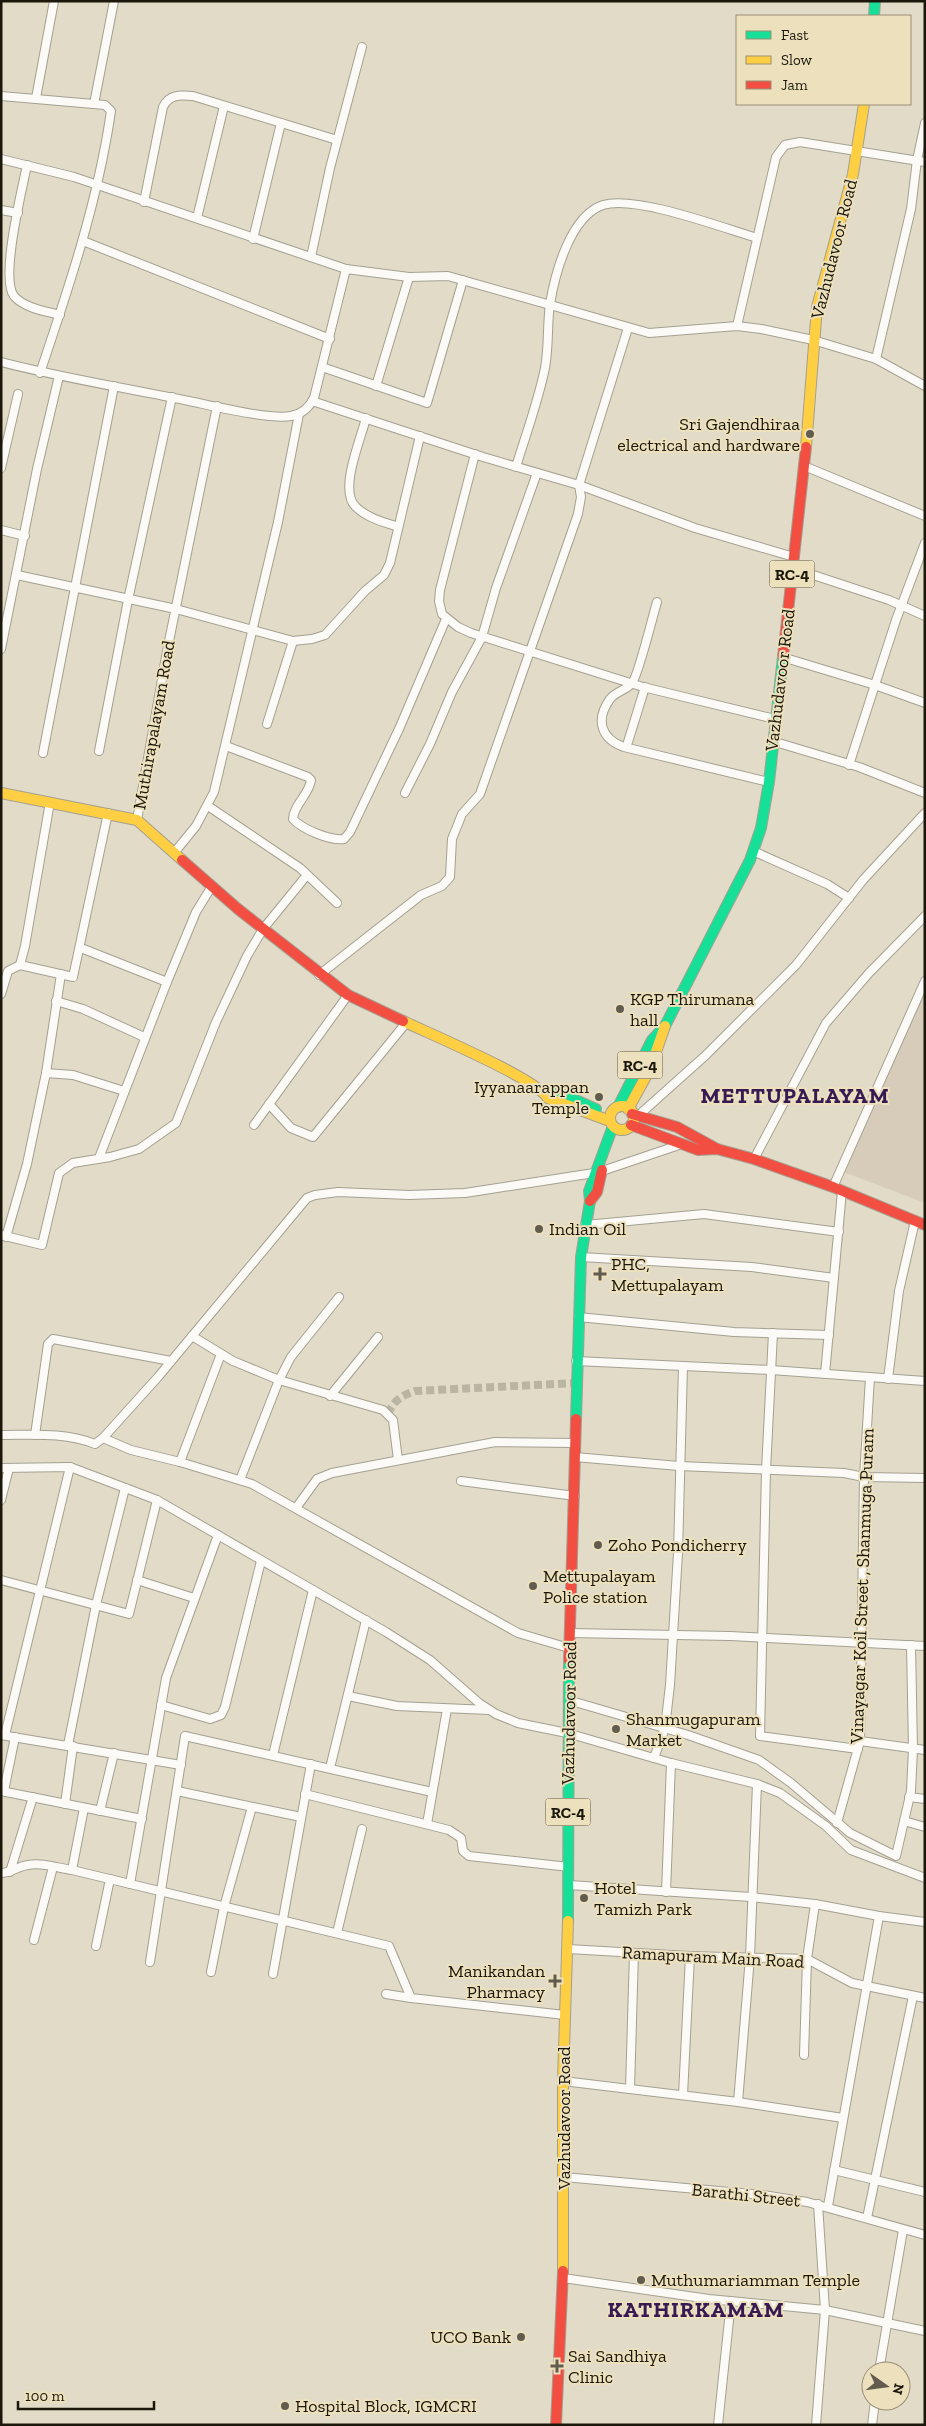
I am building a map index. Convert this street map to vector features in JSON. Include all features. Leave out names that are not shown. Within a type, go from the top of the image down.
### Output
[{"type":"main road","points":[[874,15],[875,1]]},
{"type":"main road","name":"Vazhudavoor Road","points":[[629,1111],[652,1040],[665,1026],[753,851],[761,828],[769,782],[772,741],[804,466],[813,340],[818,307],[858,151],[864,105]]},
{"type":"main road","points":[[1,793],[137,820]]},
{"type":"main road","name":"Muthirapalayam Road","points":[[137,820],[263,929],[344,993],[543,1090],[553,1090],[613,1123]]},
{"type":"main road","points":[[629,1111],[613,1123],[625,1130],[631,1125]]},
{"type":"main road","points":[[629,1111],[631,1125]]},
{"type":"main road","points":[[629,1111],[704,1138],[717,1149]]},
{"type":"main road","name":"Vazhudavoor Road","points":[[556,2425],[563,2278],[563,2081],[570,1886],[567,1733],[576,1457],[576,1361],[581,1256],[585,1225],[590,1201],[597,1192],[598,1172],[613,1123]]},
{"type":"main road","points":[[631,1125],[698,1150],[717,1149],[754,1160],[838,1189],[920,1224]]},
{"type":"street","points":[[36,98],[54,1]]},
{"type":"street","points":[[94,104],[114,1]]},
{"type":"street","points":[[311,257],[337,140],[362,47]]},
{"type":"street","points":[[144,202],[166,99],[181,95],[337,140]]},
{"type":"street","points":[[1,96],[94,104],[108,106],[111,111],[97,185],[82,241],[40,373]]},
{"type":"street","points":[[197,218],[224,106]]},
{"type":"street","points":[[253,239],[281,123]]},
{"type":"street","points":[[876,359],[921,161],[925,123]]},
{"type":"street","points":[[737,326],[776,157],[785,145],[800,142],[921,161]]},
{"type":"street","points":[[1,159],[97,185],[346,269],[409,276],[448,276],[628,328],[659,333],[737,326],[813,340],[876,359],[925,386]]},
{"type":"street","points":[[27,165],[8,272],[11,290],[20,301],[60,315]]},
{"type":"street","points":[[516,467],[544,370],[550,337],[550,305],[567,244],[575,227],[586,215],[602,205],[617,203],[676,213],[757,238]]},
{"type":"street","points":[[1,210],[18,213]]},
{"type":"street","points":[[82,241],[330,339]]},
{"type":"street","points":[[174,853],[208,806],[214,792],[278,522],[299,414],[312,401],[330,339],[346,269]]},
{"type":"street","points":[[376,386],[409,276]]},
{"type":"street","points":[[322,367],[427,403],[463,280]]},
{"type":"street","points":[[322,976],[421,895],[447,882],[452,872],[450,859],[452,839],[462,814],[480,794],[578,514],[581,497],[579,485],[628,328]]},
{"type":"street","points":[[1,362],[40,373],[216,406],[280,416],[299,414]]},
{"type":"street","points":[[1,649],[37,469],[59,376]]},
{"type":"street","points":[[43,753],[114,386]]},
{"type":"street","points":[[1,468],[18,394]]},
{"type":"street","points":[[99,751],[128,600],[172,397]]},
{"type":"street","points":[[312,401],[516,467],[579,485],[695,528],[794,556]]},
{"type":"street","name":"Muthirapalayam Road","points":[[137,820],[216,406]]},
{"type":"street","points":[[366,418],[349,480],[350,499],[363,513],[398,527]]},
{"type":"street","points":[[16,575],[176,609],[293,641],[312,639],[325,635],[365,591],[384,575],[398,527],[420,436]]},
{"type":"street","points":[[475,454],[440,590],[440,610],[446,619],[458,627],[482,637],[530,650],[632,684],[775,719]]},
{"type":"street","points":[[804,466],[925,516]]},
{"type":"street","points":[[405,793],[430,744],[452,692],[482,637],[496,588],[537,473]]},
{"type":"street","points":[[1,530],[25,536]]},
{"type":"street","points":[[849,765],[925,543]]},
{"type":"street","points":[[792,568],[902,606],[925,616]]},
{"type":"street","points":[[657,602],[632,684],[610,698],[606,707],[602,727],[604,735],[611,743],[769,782]]},
{"type":"street","points":[[226,746],[308,776],[311,780],[310,786],[300,800],[292,820],[299,825],[329,837],[344,839],[350,832],[399,729],[446,619]]},
{"type":"street","points":[[267,724],[293,641]]},
{"type":"street","points":[[782,657],[875,685],[925,703]]},
{"type":"street","points":[[628,742],[645,687]]},
{"type":"street","points":[[772,741],[895,780],[925,793]]},
{"type":"street","points":[[20,965],[50,802]]},
{"type":"street","points":[[208,806],[280,854],[307,875],[337,903]]},
{"type":"street","points":[[1,994],[8,971],[20,965],[73,977],[81,948],[108,813]]},
{"type":"street","points":[[629,1111],[706,1055],[796,965],[864,880],[925,813]]},
{"type":"street","points":[[753,851],[827,884],[850,898]]},
{"type":"street","points":[[61,974],[46,1073],[26,1164],[4,1236],[42,1245],[59,1173],[73,1163],[139,1149],[176,1123],[216,1022],[247,956],[263,929],[307,875]]},
{"type":"street","points":[[99,1158],[144,1037],[196,912],[212,886]]},
{"type":"street","points":[[754,1160],[826,1023],[869,973],[925,916]]},
{"type":"street","points":[[81,948],[167,982]]},
{"type":"street","points":[[825,1374],[839,1232],[838,1189],[925,981]]},
{"type":"street","points":[[254,1125],[344,993]]},
{"type":"street","points":[[56,1001],[83,1009],[144,1037]]},
{"type":"street","points":[[269,1104],[291,1128],[313,1137],[406,1023]]},
{"type":"street","points":[[46,1073],[80,1076],[124,1091]]},
{"type":"street","points":[[1,1435],[74,1438],[95,1444],[103,1438],[171,1361],[296,1210],[307,1198],[315,1194],[338,1192],[409,1195],[466,1193],[598,1172],[682,1144]]},
{"type":"street","points":[[585,1225],[704,1214],[839,1232]]},
{"type":"street","points":[[888,1379],[899,1291],[920,1224]]},
{"type":"street","points":[[581,1256],[752,1266],[834,1278]]},
{"type":"street","points":[[240,1480],[279,1380],[291,1357],[339,1297]]},
{"type":"street","points":[[578,1317],[734,1332],[829,1335]]},
{"type":"street","points":[[773,1333],[766,1470],[764,1637],[760,1736],[925,1750]]},
{"type":"street","points":[[192,1336],[221,1354],[279,1380],[383,1410],[392,1420],[398,1460]]},
{"type":"street","points":[[330,1396],[378,1337]]},
{"type":"street","points":[[36,1435],[48,1344],[53,1339],[171,1361]]},
{"type":"street","points":[[180,1462],[221,1354]]},
{"type":"street","points":[[576,1361],[771,1370],[925,1382]]},
{"type":"street","points":[[654,1758],[665,1728],[674,1634],[683,1366]]},
{"type":"street","name":"Vinayagar Koil Street , Shanmuga Puram","points":[[837,1823],[859,1745],[863,1641],[864,1477],[870,1377]]},
{"type":"street","points":[[103,1438],[131,1450],[180,1462],[252,1484],[518,1633],[569,1648]]},
{"type":"street","points":[[296,1508],[320,1476],[495,1442],[576,1443]]},
{"type":"street","points":[[576,1457],[680,1466],[844,1473],[864,1477],[925,1478]]},
{"type":"street","points":[[70,1467],[41,1592],[3,1735],[114,1752],[181,1765]]},
{"type":"street","points":[[1,1500],[5,1468],[70,1467],[157,1500],[366,1620],[430,1660],[490,1710],[518,1723],[567,1733],[671,1763],[757,1784],[780,1793],[826,1826],[852,1850],[925,1878]]},
{"type":"street","points":[[461,1480],[575,1496]]},
{"type":"street","points":[[65,1804],[70,1745],[96,1605],[125,1488]]},
{"type":"street","points":[[1,1580],[129,1614],[157,1500]]},
{"type":"street","points":[[130,1884],[166,1678],[218,1535]]},
{"type":"street","points":[[161,1706],[210,1719],[221,1715],[226,1707],[262,1561]]},
{"type":"street","points":[[137,1580],[194,1598]]},
{"type":"street","points":[[274,1755],[313,1590]]},
{"type":"street","points":[[330,1768],[366,1620]]},
{"type":"street","points":[[570,1633],[764,1637],[863,1641],[925,1646]]},
{"type":"street","points":[[568,1700],[665,1728],[759,1760],[791,1783],[850,1833],[896,1856],[909,1797],[913,1749],[911,1645]]},
{"type":"street","points":[[348,1696],[397,1706],[490,1710]]},
{"type":"street","points":[[426,1824],[447,1709]]},
{"type":"street","points":[[150,1962],[185,1736],[432,1792]]},
{"type":"street","points":[[15,1737],[3,1791],[142,1819]]},
{"type":"street","points":[[100,1811],[114,1752]]},
{"type":"street","points":[[666,1892],[671,1763]]},
{"type":"street","points":[[273,1974],[311,1764]]},
{"type":"street","points":[[738,2102],[750,1957],[757,1784]]},
{"type":"street","points":[[177,1791],[301,1817]]},
{"type":"street","points":[[305,1794],[449,1830],[458,1835],[462,1850],[469,1856],[569,1867]]},
{"type":"street","points":[[10,1872],[33,1797]]},
{"type":"street","points":[[909,1797],[925,1799]]},
{"type":"street","points":[[211,1972],[224,1907],[252,1806]]},
{"type":"street","points":[[72,1870],[84,1808]]},
{"type":"street","points":[[904,1821],[925,1827]]},
{"type":"street","points":[[336,1934],[362,1829]]},
{"type":"street","points":[[1,1873],[10,1872],[26,1865],[72,1870],[389,1946],[411,1998]]},
{"type":"street","points":[[34,1940],[53,1867]]},
{"type":"street","points":[[96,1946],[110,1879]]},
{"type":"street","points":[[570,1886],[751,1897],[815,1904],[925,1922]]},
{"type":"street","points":[[804,2055],[807,1959],[815,1904]]},
{"type":"street","points":[[828,2206],[880,1916]]},
{"type":"street","name":"Ramapuram Main Road","points":[[568,1949],[690,1956],[807,1959],[852,1983],[925,1998]]},
{"type":"street","points":[[630,2089],[634,1953]]},
{"type":"street","points":[[682,2095],[690,1956]]},
{"type":"street","points":[[386,1994],[565,2015]]},
{"type":"street","points":[[867,2218],[914,1996]]},
{"type":"street","points":[[563,2081],[738,2102],[843,2118]]},
{"type":"street","points":[[834,2170],[925,2192]]},
{"type":"street","name":"Barathi Street","points":[[564,2178],[763,2195],[828,2206],[903,2230],[925,2235]]},
{"type":"street","points":[[816,2425],[826,2310],[818,2204]]},
{"type":"street","points":[[880,2361],[903,2230]]},
{"type":"street","points":[[563,2278],[730,2301],[826,2310],[925,2331]]},
{"type":"street","points":[[718,2425],[730,2301]]},
{"type":"street","points":[[872,2425],[874,2411]]},
{"type":"shaded area","points":[[925,978],[925,1203],[841,1171]]},
{"type":"tunnel","points":[[388,1414],[398,1399],[415,1391],[576,1383]]},
{"type":"traffic: fast","points":[[874,15],[875,1]]},
{"type":"traffic: fast","points":[[618,1107],[652,1040],[665,1026],[750,860],[761,828],[769,782],[783,657]]},
{"type":"traffic: fast","points":[[543,1090],[553,1090],[596,1109]]},
{"type":"traffic: fast","points":[[576,1419],[581,1257],[590,1201],[589,1191],[613,1126]]},
{"type":"traffic: fast","points":[[568,1921],[569,1660]]},
{"type":"traffic: slow","points":[[806,447],[817,307],[853,174],[864,105]]},
{"type":"traffic: slow","points":[[1,793],[137,820],[182,860]]},
{"type":"traffic: slow","points":[[403,1021],[504,1068],[539,1089],[548,1098],[610,1121]]},
{"type":"traffic: slow","points":[[628,1109],[650,1069],[665,1026]]},
{"type":"traffic: slow","points":[[622,1106],[630,1110],[634,1118],[630,1126],[622,1130],[614,1126],[610,1118],[614,1110],[622,1106]]},
{"type":"traffic: slow","points":[[563,2271],[563,2081],[568,1921]]},
{"type":"traffic: jam","points":[[783,657],[806,447]]},
{"type":"traffic: jam","points":[[182,860],[238,909],[348,995],[403,1021]]},
{"type":"traffic: jam","points":[[632,1114],[677,1127],[717,1149]]},
{"type":"traffic: jam","points":[[631,1125],[698,1150],[717,1149],[754,1159],[833,1187],[925,1225]]},
{"type":"traffic: jam","points":[[590,1201],[597,1192],[602,1170]]},
{"type":"traffic: jam","points":[[569,1660],[576,1419]]},
{"type":"traffic: jam","points":[[556,2425],[563,2271]]},
{"type":"place","name":"Sri Gajendhiraa electrical and hardware","points":[[810,434]]},
{"type":"place","name":"KGP Thirumana hall","points":[[620,1009]]},
{"type":"place","name":"Iyyanaarappan Temple","points":[[599,1097]]},
{"type":"place","name":"Indian Oil","points":[[539,1229]]},
{"type":"place","name":"PHC, Mettupalayam","points":[[600,1274]]},
{"type":"place","name":"Zoho Pondicherry","points":[[598,1545]]},
{"type":"place","name":"Mettupalayam Police station","points":[[533,1586]]},
{"type":"place","name":"Shanmugapuram Market","points":[[616,1729]]},
{"type":"place","name":"Hotel Tamizh Park","points":[[584,1898]]},
{"type":"place","name":"Manikandan Pharmacy","points":[[555,1981]]},
{"type":"place","name":"Muthumariamman Temple","points":[[641,2280]]},
{"type":"place","name":"UCO Bank","points":[[521,2337]]},
{"type":"place","name":"Sai Sandhiya Clinic","points":[[557,2366]]},
{"type":"place","name":"Hospital Block, IGMCRI","points":[[285,2406]]},
{"type":"district","name":"METTUPALAYAM","points":[[795,1095]]},
{"type":"district","name":"KATHIRKAMAM","points":[[696,2309]]}]
